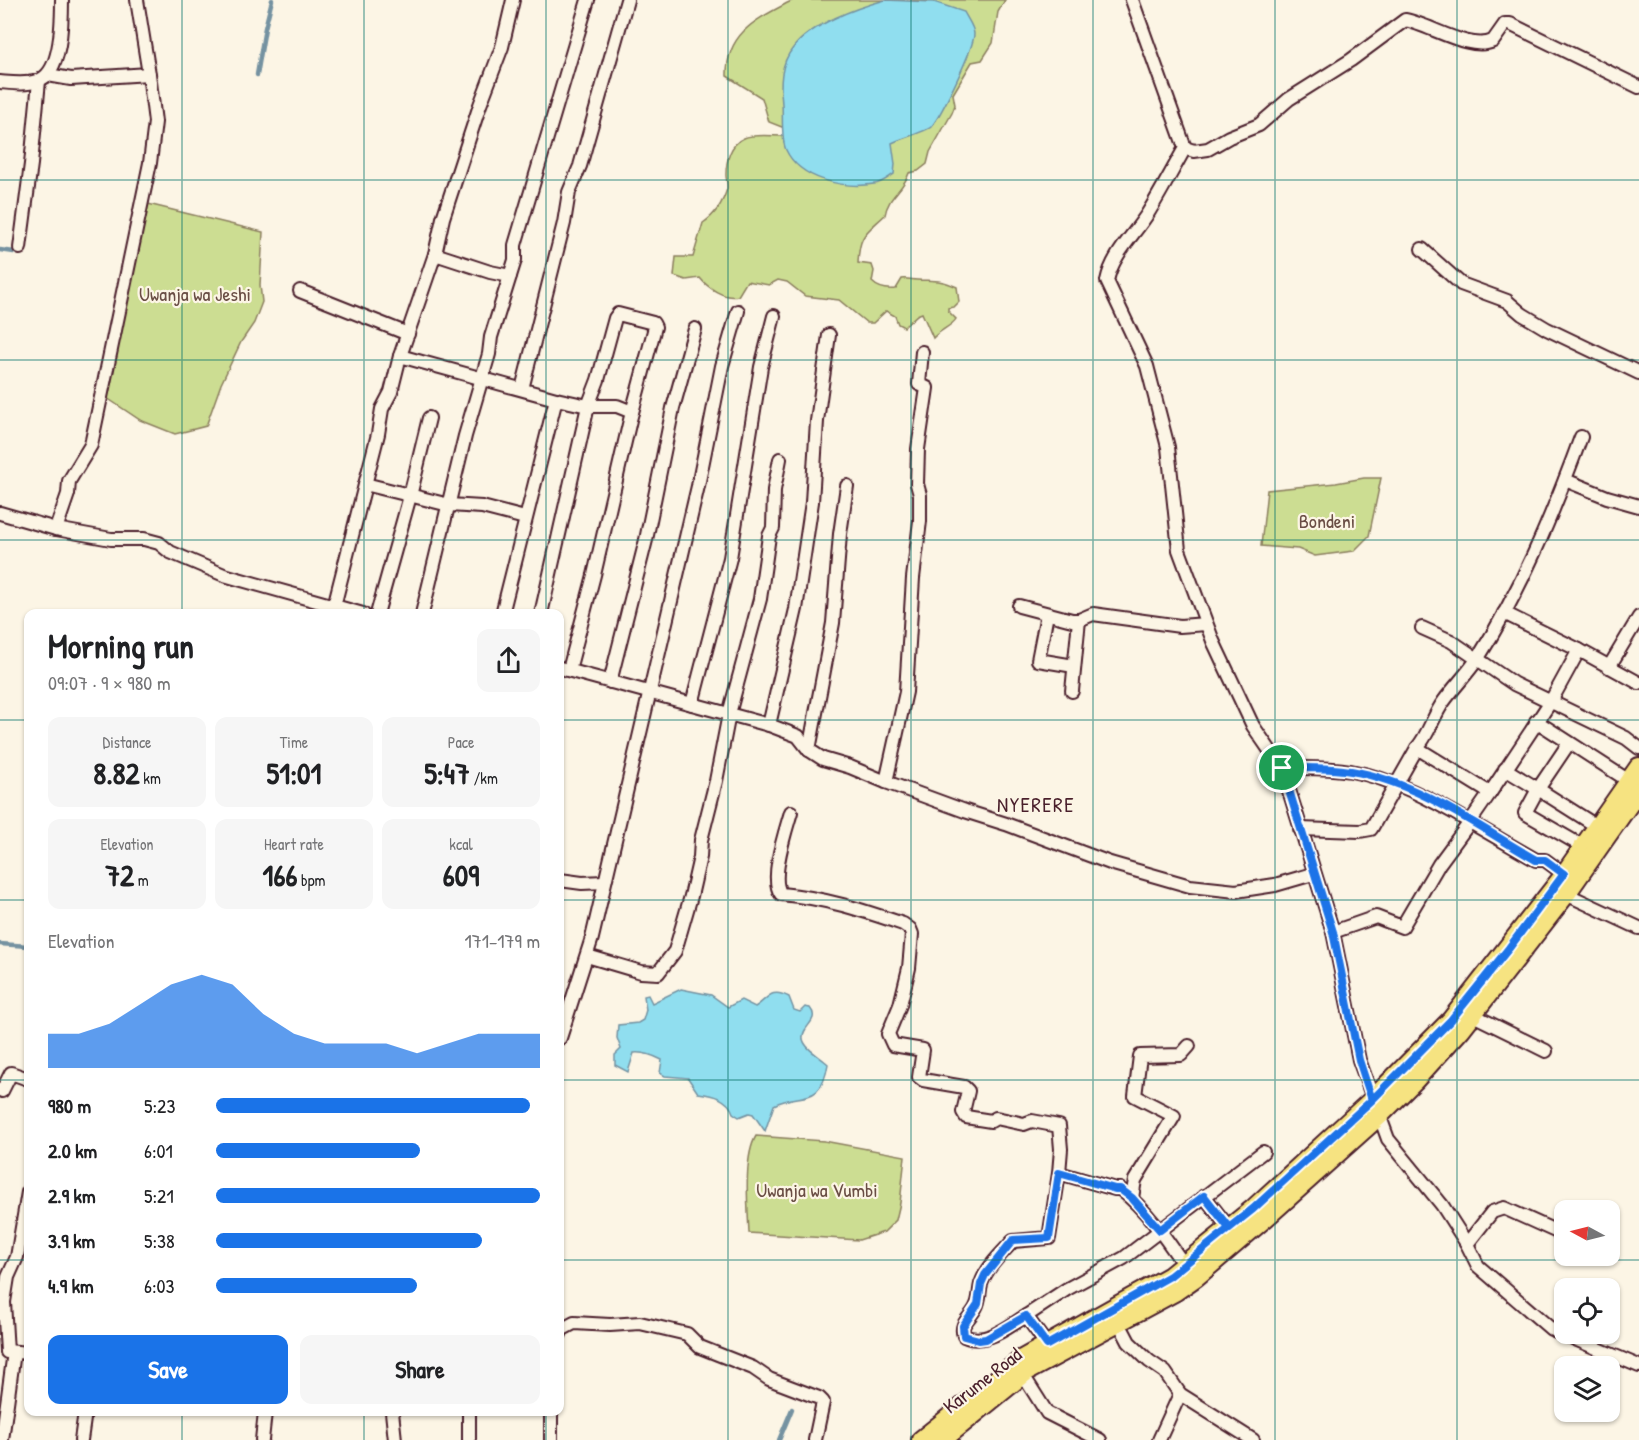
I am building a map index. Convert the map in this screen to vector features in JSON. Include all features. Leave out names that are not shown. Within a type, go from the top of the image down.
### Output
[{"type":"main road","name":"Karume Road","points":[[942,1440],[1023,1375],[1176,1291],[1196,1277],[1264,1219],[1376,1107],[1414,1081],[1473,1015],[1632,812],[1636,779]]},
{"type":"main road","points":[[921,1440],[1022,1359],[1170,1276],[1376,1107],[1509,948],[1582,846],[1636,779]]},
{"type":"street","points":[[20,248],[43,78],[55,62],[62,23],[62,0]]},
{"type":"street","points":[[56,529],[68,494],[69,482],[91,446],[101,408],[150,163],[154,122],[137,0]]},
{"type":"street","points":[[0,513],[56,529],[111,539],[144,539],[159,543],[170,552],[224,575],[332,609],[382,409],[391,392],[400,356],[435,254],[443,218],[480,105],[502,47],[513,0]]},
{"type":"street","points":[[423,609],[465,436],[489,354],[491,337],[516,255],[515,244],[588,0]]},
{"type":"street","points":[[522,389],[564,224],[569,192],[580,166],[627,0]]},
{"type":"street","points":[[1131,0],[1184,139],[1185,148],[1147,215],[1130,236],[1110,268],[1107,281],[1147,366],[1168,447],[1179,550],[1206,624],[1253,726],[1282,768],[1313,874],[1333,932],[1359,1060],[1376,1107],[1388,1139],[1442,1205],[1478,1266],[1551,1329],[1639,1366]]},
{"type":"street","points":[[1185,148],[1194,151],[1208,149],[1229,137],[1259,125],[1289,99],[1351,60],[1405,20],[1452,37],[1487,43],[1493,40],[1503,24],[1510,24],[1639,87]]},
{"type":"street","points":[[0,82],[15,84],[43,78],[71,80],[149,74]]},
{"type":"street","points":[[1422,249],[1461,284],[1508,301],[1522,314],[1547,329],[1639,373]]},
{"type":"street","points":[[435,254],[510,276]]},
{"type":"street","points":[[300,291],[408,334]]},
{"type":"street","points":[[564,1026],[587,956],[638,747],[648,692],[698,486],[722,366],[738,311]]},
{"type":"street","points":[[543,609],[588,406],[598,380],[615,318],[618,314],[653,323],[655,327],[632,412],[594,575],[564,669],[769,725],[798,736],[809,750],[823,759],[1110,863],[1190,886],[1236,891],[1275,885],[1313,874]]},
{"type":"street","points":[[692,704],[730,558],[761,367],[774,316]]},
{"type":"street","points":[[610,682],[646,540],[675,401],[695,328]]},
{"type":"street","points":[[769,725],[796,609],[812,502],[817,421],[829,335]]},
{"type":"street","points":[[886,782],[906,692],[913,578],[920,521],[920,495],[917,484],[918,449],[927,388],[919,384],[922,352]]},
{"type":"street","points":[[400,356],[556,399],[588,406],[617,406],[632,412]]},
{"type":"street","points":[[502,609],[556,399]]},
{"type":"street","points":[[377,609],[410,496],[429,418]]},
{"type":"street","points":[[1300,828],[1360,831],[1371,829],[1444,701],[1464,679],[1504,612],[1537,550],[1581,437]]},
{"type":"street","points":[[587,956],[641,972],[658,973],[675,951],[693,886],[729,714],[760,599],[769,536],[773,528],[774,490],[780,459]]},
{"type":"street","points":[[1565,480],[1607,497],[1639,506]]},
{"type":"street","points":[[365,484],[449,505],[482,507],[525,518]]},
{"type":"street","points":[[809,750],[833,623],[840,534],[847,486]]},
{"type":"street","points":[[1019,606],[1079,620],[1093,614],[1180,626],[1206,624]]},
{"type":"street","points":[[1504,612],[1639,683]]},
{"type":"street","points":[[1047,614],[1038,660],[1074,666]]},
{"type":"street","points":[[1609,667],[1639,617]]},
{"type":"street","points":[[1072,691],[1079,620]]},
{"type":"street","points":[[1422,628],[1451,641],[1514,684],[1626,738],[1639,748]]},
{"type":"street","points":[[1333,932],[1376,917],[1402,927],[1439,864],[1490,793],[1551,701],[1579,650]]},
{"type":"street","points":[[1536,721],[1569,744],[1636,779]]},
{"type":"street","points":[[1569,744],[1538,789],[1525,813],[1582,846]]},
{"type":"street","points":[[1417,748],[1490,793]]},
{"type":"street","points":[[1282,768],[1352,771],[1397,784],[1433,800],[1536,860],[1545,860],[1564,874]]},
{"type":"street","points":[[1505,769],[1598,826]]},
{"type":"street","points":[[791,812],[780,856],[777,881],[778,891],[781,894],[812,897],[850,906],[903,924],[910,929],[912,934],[909,968],[900,1005],[888,1034],[893,1045],[923,1050],[919,1077],[923,1080],[964,1087],[968,1091],[963,1112],[966,1117],[992,1121],[996,1118],[1024,1124],[1032,1121],[1059,1126],[1061,1149],[1059,1173],[1049,1238],[1013,1240],[985,1275],[978,1304],[963,1326],[964,1336],[986,1339],[1067,1289],[1124,1258],[1263,1152]]},
{"type":"street","points":[[564,881],[604,882]]},
{"type":"street","points":[[1566,894],[1639,928]]},
{"type":"street","points":[[1473,1015],[1546,1051]]},
{"type":"street","points":[[1132,1198],[1135,1180],[1174,1116],[1135,1096],[1140,1056],[1181,1055],[1190,1046]]},
{"type":"street","points":[[0,1090],[2,1091],[11,1073],[24,1078]]},
{"type":"street","points":[[1059,1173],[1120,1189],[1132,1198],[1160,1230],[1184,1265]]},
{"type":"street","points":[[1204,1196],[1229,1228]]},
{"type":"street","points":[[1467,1244],[1492,1212],[1504,1208],[1554,1231]]},
{"type":"street","points":[[2,1440],[7,1352],[4,1302],[8,1277],[17,1257],[24,1216]]},
{"type":"street","points":[[1026,1316],[1047,1345]]},
{"type":"street","points":[[1118,1321],[1129,1342],[1165,1372],[1180,1394],[1253,1440]]},
{"type":"street","points":[[564,1328],[574,1323],[610,1325],[640,1323],[687,1334],[700,1347],[753,1368],[769,1379],[819,1398],[823,1402],[815,1440]]},
{"type":"street","points":[[7,1352],[24,1353]]},
{"type":"street","points":[[1023,1375],[1047,1413],[1100,1440]]},
{"type":"street","points":[[1159,1440],[1180,1394]]},
{"type":"street","points":[[81,1440],[84,1416]]},
{"type":"street","points":[[261,1440],[264,1416]]},
{"type":"street","points":[[392,1416],[395,1440]]},
{"type":"street","points":[[469,1416],[469,1440]]},
{"type":"street","points":[[550,1440],[551,1416]]},
{"type":"green space","points":[[793,0],[1005,0],[998,12],[993,43],[982,60],[972,62],[953,94],[955,105],[930,152],[927,164],[918,171],[909,173],[889,203],[885,215],[868,230],[860,246],[858,263],[872,265],[874,271],[872,282],[880,287],[896,289],[902,279],[906,279],[941,282],[957,287],[959,302],[954,307],[948,308],[956,319],[933,338],[922,313],[904,327],[898,324],[895,316],[886,311],[873,323],[867,323],[839,300],[805,296],[787,282],[778,280],[769,285],[747,281],[738,296],[727,296],[717,292],[700,278],[686,280],[674,276],[676,257],[693,257],[703,223],[715,212],[723,199],[727,187],[728,159],[735,144],[744,138],[760,135],[791,136],[792,131],[769,122],[762,98],[727,76],[732,48],[739,37],[757,20]]},
{"type":"green space","name":"Uwanja wa Jeshi","points":[[148,204],[263,232],[260,285],[262,302],[254,323],[241,342],[221,384],[206,426],[175,434],[140,420],[104,396]]},
{"type":"green space","name":"Bondeni","points":[[1381,478],[1369,536],[1354,551],[1315,556],[1298,549],[1261,546],[1267,490]]},
{"type":"green space","name":"Uwanja wa Vumbi","points":[[756,1136],[824,1141],[905,1156],[896,1220],[884,1232],[859,1240],[749,1233],[748,1170],[749,1157]]},
{"type":"water","points":[[885,0],[934,2],[964,12],[974,31],[973,42],[956,82],[931,127],[892,143],[894,174],[877,184],[850,185],[824,180],[802,169],[784,146],[781,89],[786,61],[801,39],[822,24],[848,12]]},
{"type":"water","points":[[681,989],[711,995],[728,1007],[741,1000],[755,1007],[770,995],[778,993],[789,997],[794,1010],[800,1012],[805,1007],[810,1008],[813,1016],[803,1034],[803,1039],[810,1049],[828,1064],[820,1087],[808,1096],[774,1105],[765,1131],[753,1114],[749,1113],[739,1117],[724,1101],[714,1096],[698,1093],[688,1078],[665,1076],[660,1073],[662,1060],[634,1053],[628,1072],[615,1065],[615,1055],[621,1049],[617,1038],[618,1025],[638,1023],[643,1020],[646,1010],[644,996],[648,995],[652,1003]]},
{"type":"waterway","points":[[257,75],[272,0]]},
{"type":"waterway","points":[[0,250],[21,253],[22,251]]},
{"type":"waterway","points":[[0,944],[24,946]]},
{"type":"waterway","points":[[779,1440],[792,1409]]},
{"type":"district","name":"NYERERE","points":[[1036,804]]},
{"type":"route","points":[[1282,768],[1313,874],[1317,880],[1333,932],[1359,1060],[1372,1100],[1253,1209],[1229,1228],[1204,1196],[1160,1230],[1132,1198],[1120,1189],[1059,1173],[1049,1238],[1013,1240],[985,1275],[975,1311],[963,1326],[964,1336],[979,1340],[986,1339],[1026,1316],[1047,1345],[1170,1276],[1253,1209],[1312,1155],[1372,1100],[1403,1071],[1451,1020],[1564,874],[1545,860],[1536,860],[1433,800],[1397,784],[1352,771],[1282,768]]}]
